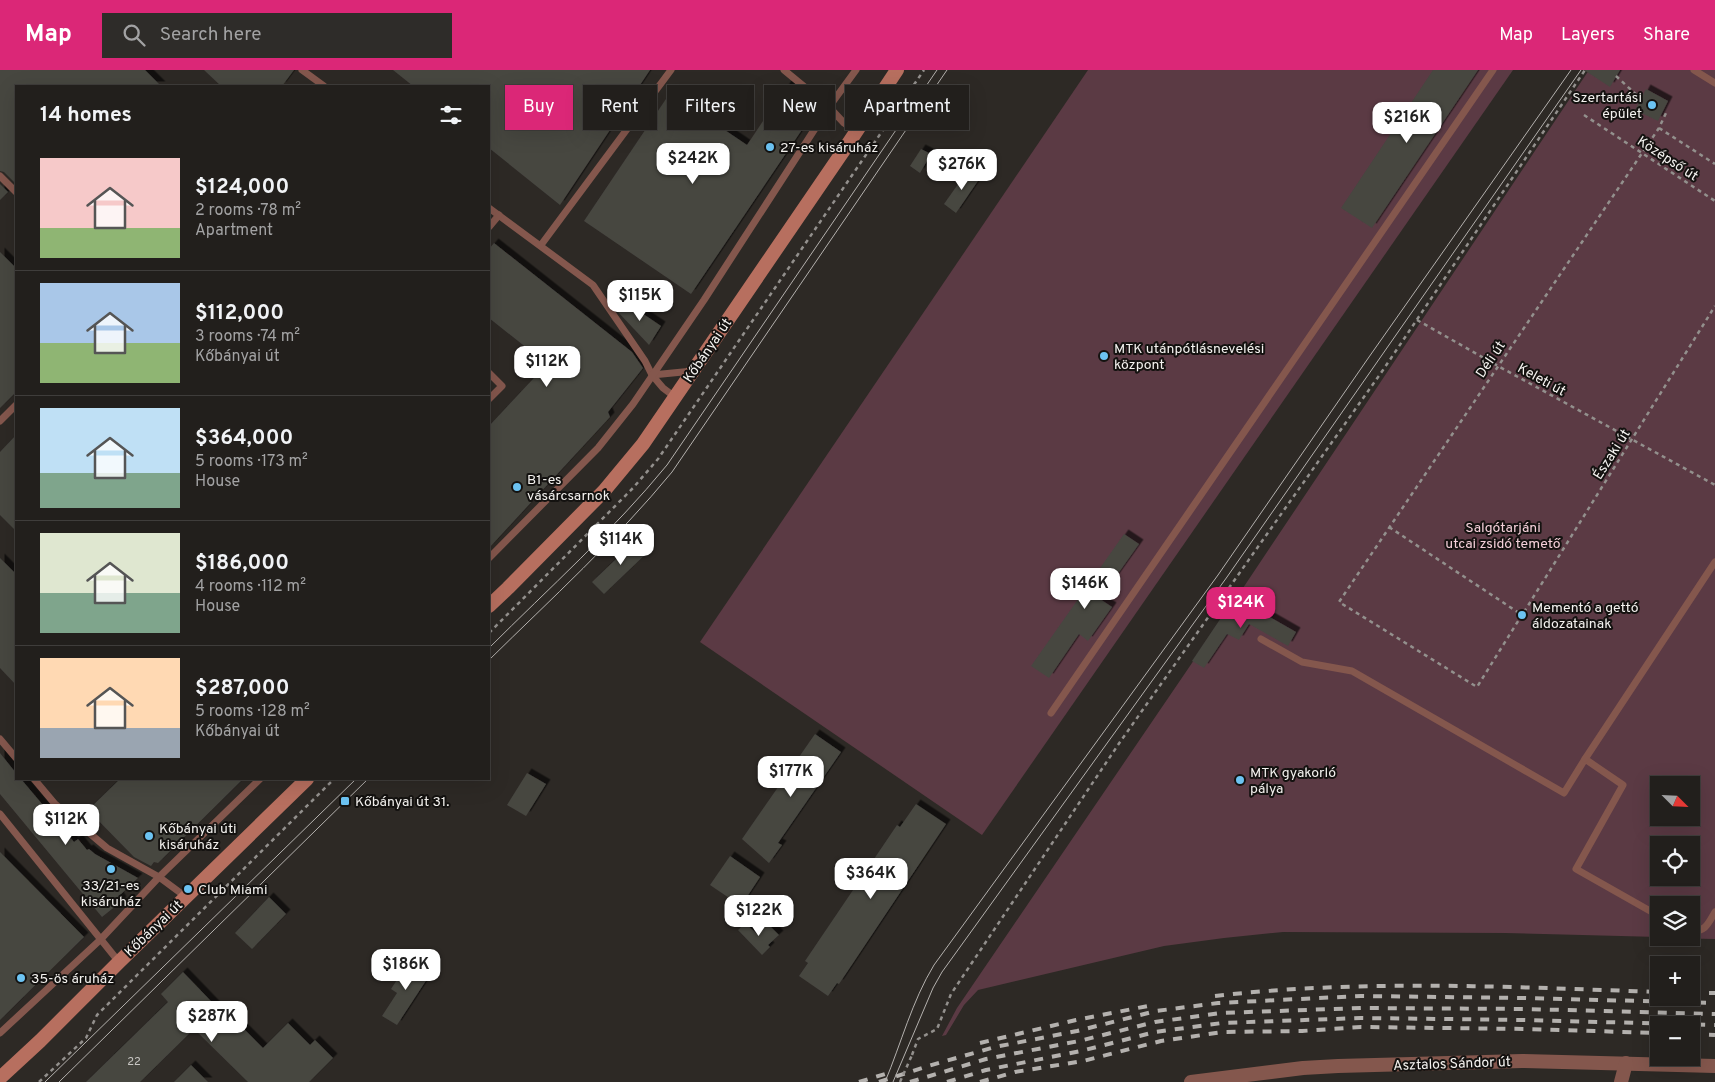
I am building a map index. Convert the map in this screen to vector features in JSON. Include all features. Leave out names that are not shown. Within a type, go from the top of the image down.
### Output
[{"type":"main road","name":"Kőbányai út","points":[[490,605],[604,491],[643,444],[856,132],[896,70]]},
{"type":"main road","name":"Kőbányai út","points":[[0,1078],[306,780]]},
{"type":"street","name":"Asztalos Sándor út","points":[[1191,1082],[1303,1068],[1522,1061],[1715,1066]]},
{"type":"street","points":[[1621,1082],[1626,1063]]},
{"type":"lane","points":[[302,70],[323,85]]},
{"type":"lane","points":[[541,245],[671,70]]},
{"type":"lane","points":[[784,70],[802,85]]},
{"type":"lane","points":[[835,99],[856,70]]},
{"type":"lane","points":[[1051,713],[1493,70]]},
{"type":"lane","points":[[1694,70],[1715,83]]},
{"type":"lane","points":[[835,113],[856,132]]},
{"type":"lane","points":[[490,557],[598,448],[633,404],[704,300],[814,130]]},
{"type":"lane","points":[[0,176],[15,191]]},
{"type":"lane","points":[[490,209],[593,285],[645,361],[652,375],[663,388],[675,397]]},
{"type":"lane","points":[[490,226],[499,215]]},
{"type":"lane","points":[[652,375],[693,371]]},
{"type":"lane","points":[[490,374],[502,386],[490,399]]},
{"type":"lane","points":[[0,421],[15,406]]},
{"type":"lane","points":[[1261,638],[1302,662],[1352,671],[1564,793],[1715,562]]},
{"type":"lane","points":[[0,739],[15,757]]},
{"type":"lane","points":[[1585,759],[1623,785],[1576,870],[1650,911]]},
{"type":"lane","points":[[35,780],[55,804],[107,848],[159,877],[186,897]]},
{"type":"lane","points":[[0,1033],[100,940],[159,877],[259,780]]},
{"type":"lane","points":[[0,814],[119,962]]},
{"type":"lane","points":[[1700,931],[1708,926],[1715,912]]},
{"type":"path","points":[[900,1082],[918,1040],[937,1029],[951,994],[1114,750],[1417,320],[1585,70]]},
{"type":"path","points":[[1616,76],[1641,100]]},
{"type":"path","points":[[1663,112],[1666,113],[1659,128],[1715,164]]},
{"type":"path","name":"Középső út","points":[[1584,115],[1715,201]]},
{"type":"path","name":"Déli út","points":[[1339,602],[1659,128]]},
{"type":"path","name":"Északi út","points":[[1339,602],[1477,687],[1520,618],[1525,617],[1524,612],[1715,306]]},
{"type":"path","name":"Keleti út","points":[[1417,320],[1715,485]]},
{"type":"path","points":[[1389,527],[1519,613],[1524,612]]},
{"type":"path","points":[[1519,613],[1520,618]]},
{"type":"path","points":[[40,1082],[86,1038],[97,1015],[333,780]]},
{"type":"green space","name":"MTK utánpótlásnevelési központ","points":[[1088,70],[1513,70],[982,835],[700,642]]},
{"type":"green space","name":"Salgótarjáni utcai zsidó temető","points":[[1589,70],[1715,70],[1715,939],[1700,939],[1700,896],[1650,896],[1650,937],[1505,933],[1283,932],[1224,938],[1164,946],[978,990],[964,1005],[946,1035],[942,1036],[957,1008],[1239,594]]},
{"type":"building","points":[[0,70],[145,70],[160,85],[15,85],[15,183],[4,172],[0,171]]},
{"type":"building","points":[[204,70],[294,70],[283,85],[220,85]]},
{"type":"building","points":[[393,70],[650,70],[640,85],[583,85],[583,130],[610,130],[560,205],[490,149],[490,85],[412,85]]},
{"type":"building","points":[[1433,70],[1478,70],[1372,228],[1341,208]]},
{"type":"building","points":[[1584,70],[1620,70],[1610,87]]},
{"type":"building","name":"Szertartási épület","points":[[1646,89],[1668,101],[1658,121],[1635,110]]},
{"type":"building","points":[[667,97],[667,130],[725,130],[747,145],[764,120],[764,130],[802,130],[691,294],[584,221],[645,130],[657,130],[657,112]]},
{"type":"building","points":[[921,149],[931,154],[920,173],[910,166]]},
{"type":"building","points":[[968,170],[980,178],[956,213],[944,204]]},
{"type":"building","points":[[0,184],[8,192],[0,200]]},
{"type":"building","points":[[494,243],[632,352],[643,368],[608,412],[610,417],[490,547],[490,425],[547,364],[490,319],[490,248]]},
{"type":"building","points":[[0,252],[15,267],[15,393],[0,408]]},
{"type":"building","points":[[624,301],[661,326],[649,345],[618,312]]},
{"type":"building","points":[[15,436],[15,530],[0,515],[0,452]]},
{"type":"building","points":[[1124,534],[1139,544],[1100,599],[1112,607],[1088,641],[1079,634],[1049,678],[1031,666]]},
{"type":"building","points":[[638,538],[650,550],[604,594],[592,582]]},
{"type":"building","points":[[0,558],[15,573],[15,684],[0,668]]},
{"type":"building","points":[[1235,597],[1296,632],[1288,646],[1249,624],[1239,640],[1227,634],[1204,668],[1192,661]]},
{"type":"building","points":[[815,734],[841,752],[778,843],[782,845],[769,863],[742,839]]},
{"type":"building","points":[[0,753],[15,772],[15,780],[22,780],[74,842],[78,839],[87,850],[89,849],[138,878],[119,896],[122,901],[102,917],[0,794]]},
{"type":"building","points":[[527,773],[546,784],[526,816],[507,805]]},
{"type":"building","name":"Kőbányai úti kisáruház","points":[[119,780],[242,780],[158,863],[154,862],[151,866],[134,857],[88,810]]},
{"type":"building","points":[[916,804],[946,824],[839,984],[837,983],[828,996],[799,976],[808,963],[805,961],[897,825],[900,827]]},
{"type":"building","name":"35-ös áruház","points":[[0,852],[84,937],[0,1020]]},
{"type":"building","points":[[730,856],[760,877],[741,906],[710,885]]},
{"type":"building","points":[[269,897],[286,914],[252,949],[235,933]]},
{"type":"building","points":[[745,923],[757,934],[767,923],[779,935],[768,945],[770,947],[762,955],[738,930]]},
{"type":"building","points":[[410,960],[431,973],[397,1025],[382,1016],[397,993],[391,989]]},
{"type":"building","points":[[183,972],[233,1024],[236,1021],[263,1048],[288,1023],[310,1045],[315,1040],[333,1058],[309,1082],[248,1082],[194,1029],[140,1082],[86,1082],[168,1002],[161,994]]},
{"type":"building","points":[[191,1065],[208,1082],[174,1082]]},
{"type":"tram line","points":[[490,647],[603,536],[667,465],[937,70]]},
{"type":"tram line","points":[[490,659],[606,545],[672,472],[947,70]]},
{"type":"tram line","points":[[885,1082],[919,993],[934,965],[1218,575],[1571,70]]},
{"type":"tram line","points":[[893,1082],[933,988],[942,972],[1227,577],[1581,70]]},
{"type":"tram line","points":[[45,1082],[355,780]]},
{"type":"tram line","points":[[59,1082],[367,780]]},
{"type":"railway","points":[[1215,996],[1270,991],[1382,986],[1650,992]]},
{"type":"railway","points":[[1700,993],[1715,993]]},
{"type":"railway","points":[[879,1082],[995,1047],[1077,1031],[1156,1011],[1218,1003],[1361,996],[1715,1003]]},
{"type":"railway","points":[[980,1043],[1076,1020],[1153,1005]]},
{"type":"railway","points":[[910,1082],[986,1059],[1079,1041],[1155,1022],[1221,1013],[1361,1008],[1526,1009],[1715,1014]]},
{"type":"railway","points":[[947,1082],[986,1070],[1081,1051],[1155,1032],[1222,1023],[1361,1018],[1715,1025]]},
{"type":"railway","points":[[980,1082],[1015,1072],[1083,1061],[1161,1041],[1223,1032],[1302,1031],[1361,1027],[1650,1033]]},
{"type":"railway","points":[[1700,1034],[1715,1035]]},
{"type":"railway","points":[[859,1082],[885,1074]]},
{"type":"place","name":"Szertartási épület","points":[[1652,105]]},
{"type":"place","name":"27-es kisáruház","points":[[770,147]]},
{"type":"place","name":"MTK utánpótlásnevelési központ","points":[[1104,356]]},
{"type":"place","name":"B1-es vásárcsarnok","points":[[517,487]]},
{"type":"place","name":"Mementó a gettó áldozatainak","points":[[1522,615]]},
{"type":"place","name":"MTK gyakorló pálya","points":[[1240,780]]},
{"type":"place","name":"Kőbányai út 31.","points":[[345,801]]},
{"type":"place","name":"Kőbányai úti kisáruház","points":[[149,836]]},
{"type":"place","name":"33/21-es kisáruház","points":[[111,869]]},
{"type":"place","name":"Club Miami","points":[[188,889]]},
{"type":"place","name":"35-ös áruház","points":[[21,978]]}]
